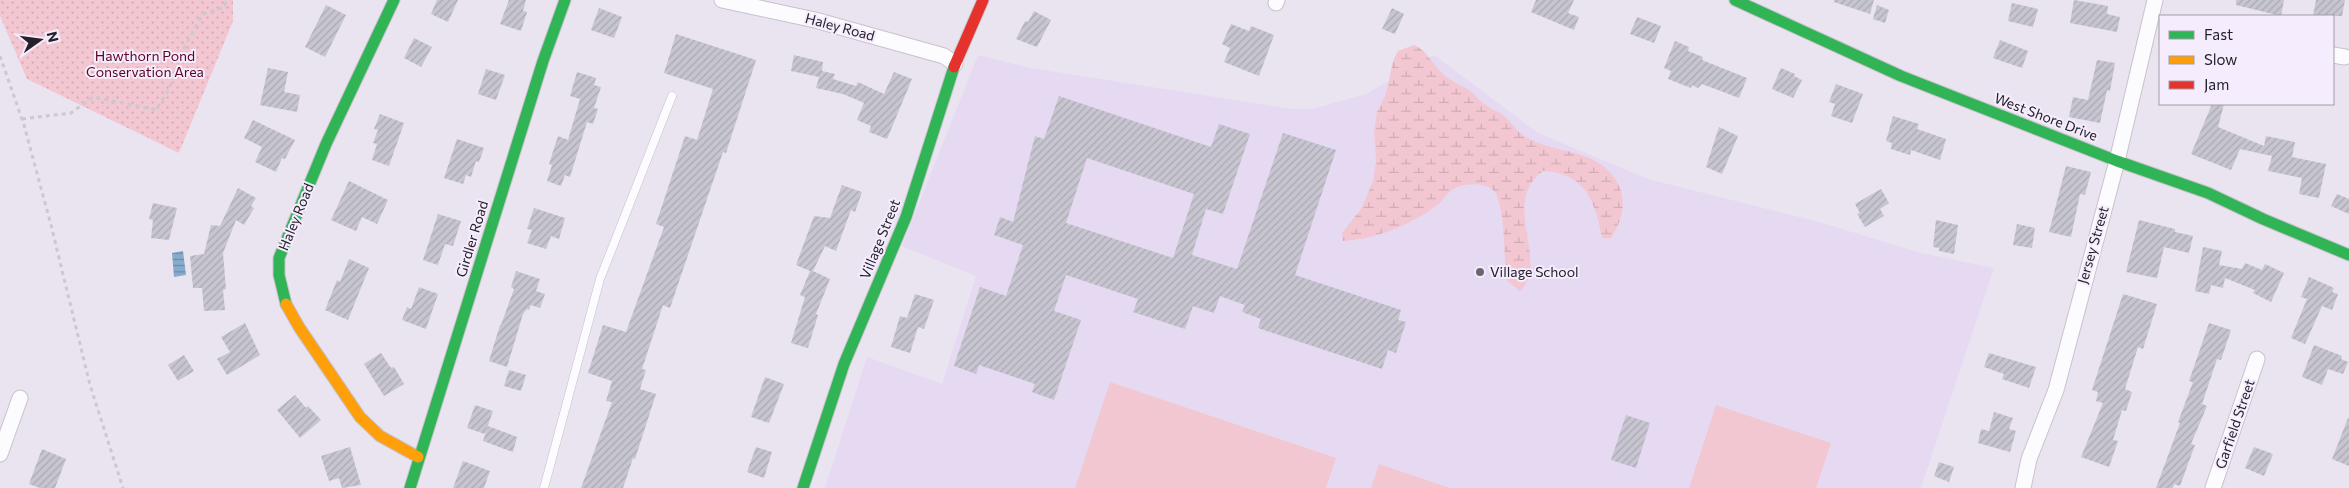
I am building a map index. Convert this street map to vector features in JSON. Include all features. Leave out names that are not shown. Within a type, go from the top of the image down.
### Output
[{"type":"main road","name":"Haley Road","points":[[394,0],[326,144],[279,258],[277,277],[286,306],[295,323],[354,408],[375,433],[418,457]]},
{"type":"main road","name":"Girdler Road","points":[[410,488],[418,457],[450,363],[544,59],[565,0]]},
{"type":"main road","name":"Village Street","points":[[803,488],[844,364],[906,217],[955,64],[983,0]]},
{"type":"main road","name":"West Shore Drive","points":[[1735,0],[1754,3],[1901,76],[2117,161],[2208,194],[2349,255]]},
{"type":"street","name":"Haley Road","points":[[722,0],[815,20],[944,56],[955,64]]},
{"type":"street","name":"Jersey Street","points":[[2023,488],[2029,458],[2056,390],[2156,18],[2155,0]]},
{"type":"street","name":"Garfield Street","points":[[2213,488],[2257,359]]},
{"type":"street","points":[[0,454],[20,398]]},
{"type":"lane","points":[[544,488],[600,279],[672,96]]},
{"type":"path","points":[[22,119],[71,113],[93,96],[156,110],[168,91],[184,48],[203,14],[224,6],[227,0]]},
{"type":"path","points":[[0,56],[22,119],[51,224],[90,385],[123,488]]},
{"type":"shaded area","name":"Village School","points":[[978,55],[1030,68],[1292,109],[1312,109],[1366,94],[1434,55],[1538,133],[1648,179],[1819,222],[1921,253],[1994,268],[1921,488],[825,488],[867,357],[942,384],[976,276],[902,246]]},
{"type":"green space","name":"Hawthorn Pond Conservation Area","points":[[0,0],[233,0],[233,21],[179,153],[27,79],[0,16]]},
{"type":"green space","points":[[1414,45],[1419,47],[1439,70],[1452,81],[1469,90],[1490,108],[1502,114],[1524,136],[1536,142],[1587,157],[1609,171],[1620,189],[1623,204],[1618,226],[1610,239],[1602,238],[1592,202],[1579,184],[1569,177],[1558,173],[1543,171],[1531,184],[1525,199],[1530,264],[1528,279],[1520,291],[1507,281],[1503,225],[1499,203],[1493,190],[1484,185],[1473,184],[1458,187],[1451,191],[1435,207],[1403,226],[1368,238],[1343,241],[1342,233],[1361,209],[1373,181],[1376,161],[1374,131],[1377,112],[1386,94],[1393,61],[1398,51]]},
{"type":"green space","points":[[1110,382],[1336,458],[1326,488],[1075,488]]},
{"type":"green space","points":[[1716,405],[1831,443],[1816,488],[1689,488]]},
{"type":"green space","points":[[1379,464],[1450,488],[1371,488]]},
{"type":"water","points":[[183,251],[186,275],[174,277],[172,253]]},
{"type":"building","points":[[437,0],[458,0],[448,22],[431,14]]},
{"type":"building","points":[[509,0],[526,0],[523,11],[527,12],[521,31],[500,24]]},
{"type":"building","points":[[1536,0],[1574,0],[1568,13],[1579,17],[1574,30],[1531,12]]},
{"type":"building","points":[[1834,0],[1874,0],[1870,14],[1834,2]]},
{"type":"building","points":[[2074,0],[2108,6],[2107,14],[2120,17],[2117,32],[2070,23]]},
{"type":"building","points":[[2236,0],[2284,0],[2281,15],[2236,5]]},
{"type":"building","points":[[2316,0],[2345,0],[2342,16],[2313,15]]},
{"type":"building","points":[[2012,3],[2038,9],[2033,27],[2008,21]]},
{"type":"building","points":[[326,5],[346,15],[325,57],[305,47]]},
{"type":"building","points":[[1877,5],[1889,10],[1885,23],[1873,19]]},
{"type":"building","points":[[599,8],[622,17],[614,38],[591,30]]},
{"type":"building","points":[[1392,8],[1404,14],[1395,34],[1382,29]]},
{"type":"building","points":[[1034,11],[1051,20],[1037,47],[1016,39],[1025,21],[1028,22]]},
{"type":"building","points":[[1637,17],[1661,26],[1654,43],[1630,34]]},
{"type":"building","points":[[1231,24],[1249,31],[1251,26],[1274,35],[1259,76],[1224,62],[1230,48],[1222,44]]},
{"type":"building","points":[[676,34],[756,60],[726,153],[723,152],[670,308],[663,305],[642,369],[646,370],[640,389],[656,394],[635,459],[633,458],[623,488],[581,488],[612,402],[606,401],[612,381],[588,373],[603,325],[626,332],[664,227],[656,224],[685,136],[697,140],[713,89],[664,73]]},
{"type":"building","points":[[414,38],[432,47],[421,67],[404,58]]},
{"type":"building","points":[[2000,40],[2028,51],[2022,68],[1993,58]]},
{"type":"building","points":[[1675,41],[1689,47],[1688,51],[1703,57],[1702,60],[1747,78],[1739,98],[1702,84],[1698,88],[1692,85],[1691,88],[1668,79],[1671,71],[1664,68]]},
{"type":"building","points":[[794,55],[823,62],[822,71],[835,74],[833,79],[856,86],[858,82],[884,94],[894,72],[912,79],[887,139],[869,132],[871,126],[857,120],[864,103],[843,94],[816,88],[819,77],[791,71]]},
{"type":"building","points":[[2097,60],[2115,63],[2110,91],[2107,90],[2100,123],[2069,117],[2073,97],[2088,100]]},
{"type":"building","points":[[268,68],[288,72],[284,92],[300,95],[297,112],[260,105]]},
{"type":"building","points":[[1781,68],[1795,74],[1794,76],[1802,80],[1793,98],[1772,89]]},
{"type":"building","points":[[486,69],[505,75],[496,100],[478,94]]},
{"type":"building","points":[[577,72],[596,78],[594,85],[601,87],[594,108],[598,109],[593,124],[587,122],[570,177],[565,175],[561,186],[547,181],[552,165],[549,164],[558,136],[568,140],[580,99],[570,96]]},
{"type":"building","points":[[1836,84],[1863,94],[1852,123],[1831,116],[1835,104],[1829,102]]},
{"type":"building","points":[[1059,96],[1211,147],[1219,124],[1250,134],[1223,214],[1206,209],[1192,255],[1237,269],[1283,133],[1336,150],[1295,275],[1401,310],[1398,320],[1406,322],[1396,353],[1388,350],[1382,369],[1258,328],[1261,319],[1242,312],[1245,305],[1220,296],[1214,313],[1193,306],[1185,329],[1133,312],[1138,299],[1066,275],[1054,311],[1081,320],[1054,400],[1032,392],[1035,384],[979,365],[976,374],[954,366],[980,287],[1006,296],[1023,245],[994,235],[1000,217],[1013,222],[1035,136],[1044,139]],"holes":[[[1087,158],[1194,194],[1173,258],[1066,223]]]},
{"type":"building","points":[[2212,105],[2224,105],[2218,127],[2264,146],[2266,136],[2295,142],[2292,157],[2326,164],[2319,198],[2299,194],[2302,178],[2268,171],[2272,156],[2240,149],[2231,170],[2191,154]]},
{"type":"building","points":[[380,114],[404,123],[389,166],[372,160],[377,144],[373,143],[378,130],[374,129]]},
{"type":"building","points":[[1893,116],[1919,124],[1917,129],[1946,139],[1940,160],[1911,150],[1910,155],[1891,149],[1892,143],[1886,141]]},
{"type":"building","points":[[253,120],[295,140],[285,159],[282,158],[276,172],[255,162],[262,147],[244,138]]},
{"type":"building","points":[[1719,127],[1738,136],[1722,174],[1706,167]]},
{"type":"building","points":[[457,139],[484,148],[479,162],[476,161],[471,177],[466,175],[463,184],[444,178]]},
{"type":"building","points":[[2066,166],[2091,172],[2085,195],[2080,194],[2071,237],[2049,232]]},
{"type":"building","points":[[349,181],[388,200],[377,224],[362,217],[356,231],[331,220]]},
{"type":"building","points":[[842,185],[862,192],[855,212],[851,210],[836,251],[825,246],[813,271],[830,279],[816,314],[818,315],[808,348],[791,343],[805,297],[800,295],[810,271],[796,265],[814,216],[830,218]]},
{"type":"building","points":[[238,188],[256,198],[251,206],[254,208],[244,225],[236,220],[223,253],[226,289],[223,290],[225,310],[204,311],[202,288],[193,288],[190,256],[204,254],[211,225],[220,226]]},
{"type":"building","points":[[1881,189],[1889,203],[1880,209],[1884,216],[1865,227],[1857,214],[1860,213],[1855,204]]},
{"type":"building","points":[[2337,194],[2349,199],[2349,214],[2331,206]]},
{"type":"building","points":[[153,203],[177,208],[169,240],[151,238],[153,220],[149,219]]},
{"type":"building","points":[[534,208],[565,218],[559,239],[551,236],[546,249],[527,243],[532,230],[527,229]]},
{"type":"building","points":[[438,214],[461,221],[453,246],[445,244],[438,265],[423,260]]},
{"type":"building","points":[[1936,220],[1958,225],[1954,254],[1939,251],[1939,248],[1933,247]]},
{"type":"building","points":[[2139,220],[2175,229],[2175,232],[2193,236],[2189,253],[2164,247],[2157,278],[2126,272]]},
{"type":"building","points":[[2017,224],[2035,228],[2032,248],[2013,245]]},
{"type":"building","points":[[2203,247],[2222,251],[2219,265],[2242,269],[2245,263],[2262,270],[2265,264],[2284,273],[2271,302],[2253,293],[2255,290],[2225,278],[2223,288],[2211,285],[2209,294],[2195,291]]},
{"type":"building","points":[[349,259],[369,268],[348,320],[325,310],[337,280],[340,282]]},
{"type":"building","points":[[516,271],[540,279],[536,291],[545,294],[540,308],[531,305],[529,310],[527,309],[523,314],[507,367],[489,361],[514,289],[511,287]]},
{"type":"building","points":[[2309,277],[2334,288],[2332,292],[2338,294],[2332,310],[2322,306],[2305,344],[2291,338],[2307,299],[2301,297]]},
{"type":"building","points":[[419,287],[438,294],[426,329],[402,320],[407,307],[411,309]]},
{"type":"building","points":[[915,294],[934,300],[924,329],[918,327],[910,353],[891,347],[900,316],[907,318]]},
{"type":"building","points":[[2123,294],[2157,304],[2143,349],[2138,347],[2125,389],[2132,392],[2126,411],[2122,410],[2113,440],[2118,441],[2109,467],[2081,457],[2103,403],[2096,401],[2098,392],[2092,390]]},
{"type":"building","points":[[245,323],[260,355],[227,375],[217,359],[230,352],[221,337]]},
{"type":"building","points":[[2209,323],[2231,330],[2221,360],[2217,359],[2202,404],[2207,406],[2191,444],[2195,445],[2180,486],[2174,484],[2173,488],[2156,488],[2180,423],[2178,422],[2193,382],[2189,381]]},
{"type":"building","points":[[2314,345],[2342,356],[2341,359],[2348,362],[2343,374],[2328,369],[2322,385],[2302,377]]},
{"type":"building","points":[[381,353],[391,368],[394,367],[404,384],[384,396],[364,364]]},
{"type":"building","points":[[1989,353],[2036,367],[2029,388],[2002,379],[2004,374],[1984,367]]},
{"type":"building","points":[[184,355],[194,371],[178,381],[168,365]]},
{"type":"building","points":[[509,370],[526,375],[521,391],[504,386]]},
{"type":"building","points":[[765,377],[784,384],[769,423],[751,417]]},
{"type":"building","points":[[295,395],[306,408],[308,406],[321,420],[300,438],[277,410]]},
{"type":"building","points":[[475,405],[493,411],[485,434],[467,428]]},
{"type":"building","points":[[1994,412],[2013,418],[2009,429],[2016,431],[2010,452],[1978,443],[1981,429],[1989,431]]},
{"type":"building","points":[[1626,415],[1650,423],[1636,468],[1611,460]]},
{"type":"building","points":[[2349,419],[2349,466],[2332,459]]},
{"type":"building","points":[[488,426],[517,437],[513,452],[483,441]]},
{"type":"building","points":[[350,447],[361,485],[342,488],[339,478],[329,481],[321,456]]},
{"type":"building","points":[[756,447],[772,452],[764,478],[747,472]]},
{"type":"building","points":[[2254,447],[2273,454],[2264,476],[2245,468]]},
{"type":"building","points":[[42,449],[66,459],[55,488],[40,488],[29,484]]},
{"type":"building","points":[[463,461],[490,471],[484,488],[453,488]]},
{"type":"building","points":[[1939,462],[1954,467],[1949,482],[1934,476]]},
{"type":"traffic: fast","points":[[286,304],[279,275],[279,258],[326,144],[394,0]]},
{"type":"traffic: fast","points":[[410,488],[543,61],[565,0]]},
{"type":"traffic: fast","points":[[1735,0],[1901,76],[2117,161],[2208,193],[2263,219],[2349,255]]},
{"type":"traffic: fast","points":[[803,488],[844,364],[906,217],[954,67]]},
{"type":"traffic: slow","points":[[286,304],[299,327],[360,417],[380,436],[418,457]]},
{"type":"traffic: jam","points":[[954,67],[983,0]]},
{"type":"place","name":"Village School","points":[[1480,272]]}]
